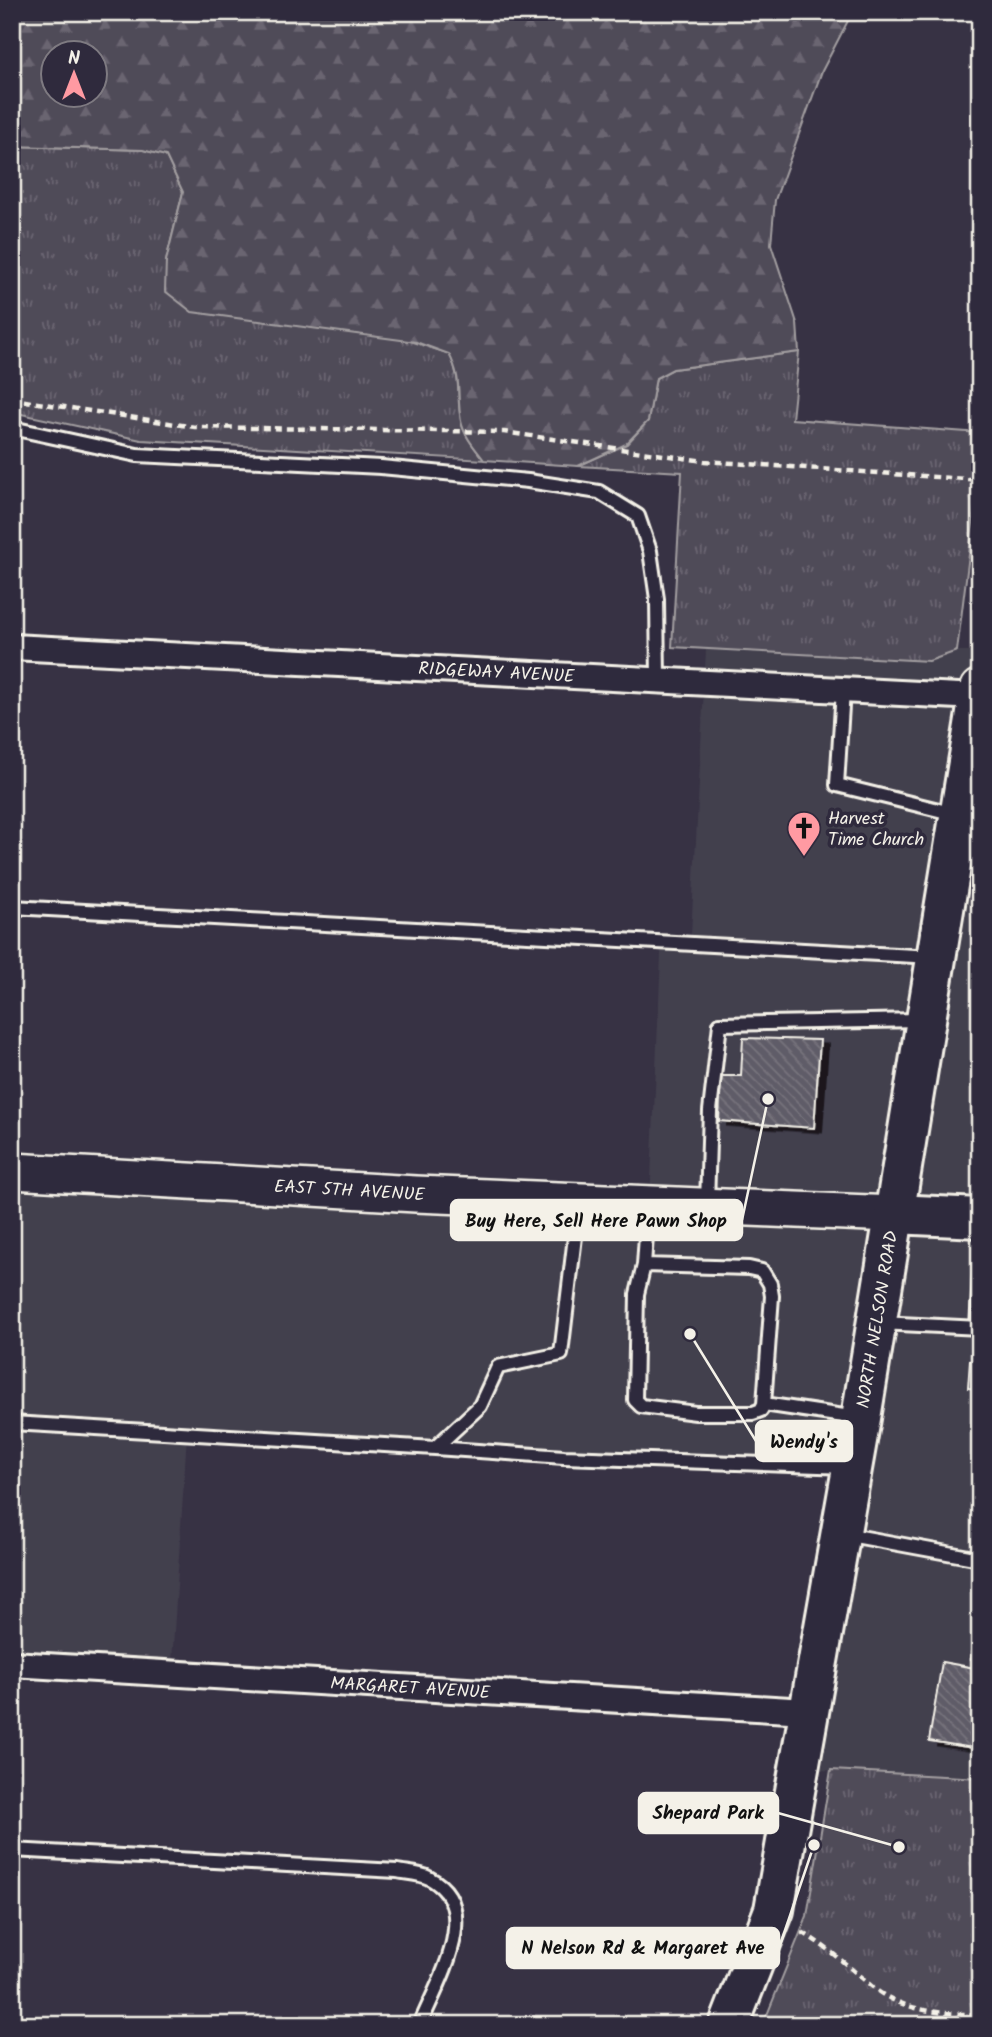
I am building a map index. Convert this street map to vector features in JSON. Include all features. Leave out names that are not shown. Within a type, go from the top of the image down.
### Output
[{"type":"main road","name":"NORTH NELSON ROAD","points":[[729,2025],[774,1910],[807,1711],[861,1418],[926,1020],[968,798],[979,693]]},
{"type":"main road","name":"EAST 5TH AVENUE","points":[[12,1171],[579,1201],[980,1218]]},
{"type":"street","name":"RIDGEWAY AVENUE","points":[[12,647],[843,690],[979,693]]},
{"type":"street","name":"MARGARET AVENUE","points":[[12,1664],[807,1711]]},
{"type":"lane","points":[[12,428],[137,455],[381,467],[528,481],[599,492],[638,516],[650,551],[657,599],[658,680]]},
{"type":"lane","points":[[843,690],[836,785],[968,798]]},
{"type":"lane","points":[[12,907],[937,957]]},
{"type":"lane","points":[[707,1207],[710,1111],[720,1024],[926,1020]]},
{"type":"lane","points":[[435,1448],[480,1406],[498,1367],[561,1354],[579,1201]]},
{"type":"lane","points":[[643,1271],[749,1268],[762,1271],[770,1284],[772,1296],[764,1404],[761,1410],[753,1413],[696,1413],[642,1406],[635,1399],[637,1294],[643,1271],[649,1203]]},
{"type":"lane","points":[[876,1322],[979,1328],[980,1275]]},
{"type":"lane","points":[[764,1404],[861,1418]]},
{"type":"lane","points":[[12,1423],[564,1457],[852,1467]]},
{"type":"lane","points":[[840,1533],[980,1559]]},
{"type":"lane","points":[[12,1850],[397,1871],[426,1876],[444,1887],[456,1908],[456,1931],[420,2025]]},
{"type":"path","points":[[12,399],[195,427],[504,432],[704,461],[980,480]]},
{"type":"path","points":[[799,1930],[830,1949],[877,1990],[912,2007],[959,2015],[980,2014]]},
{"type":"shaded area","points":[[706,650],[929,661],[957,651],[980,651],[980,1778],[801,1769],[849,1471],[187,1435],[171,1677],[12,1668],[12,1161],[650,1201],[662,933],[691,935]]},
{"type":"green space","points":[[12,12],[850,12],[851,15],[822,71],[775,200],[771,244],[797,323],[799,352],[673,369],[656,378],[648,421],[626,444],[578,466],[484,460],[462,426],[458,380],[449,354],[416,342],[192,312],[165,291],[166,261],[183,192],[166,156],[143,150],[12,146]]},
{"type":"green space","points":[[12,146],[143,150],[166,156],[183,192],[166,261],[450,354],[456,372],[462,426],[484,460],[141,440],[12,412]]},
{"type":"green space","points":[[799,352],[792,419],[980,433],[980,466],[957,651],[929,661],[672,647],[682,472],[578,466],[627,444],[648,421],[656,378],[673,369]]},
{"type":"green space","points":[[831,1770],[980,1778],[980,2025],[763,2025],[807,1916]]},
{"type":"building","points":[[743,1038],[820,1040],[814,1128],[719,1121],[721,1076],[741,1076]]},
{"type":"building","points":[[970,1361],[980,1361],[980,1389],[968,1388]]},
{"type":"building","points":[[979,1609],[980,1749],[929,1741],[942,1662],[975,1668],[976,1661],[971,1660]]},
{"type":"place","name":"Harvest Time Church","points":[[804,858]]},
{"type":"place","name":"Buy Here, Sell Here Pawn Shop","points":[[768,1099]]},
{"type":"place","name":"Wendy's","points":[[690,1334]]},
{"type":"place","name":"N Nelson Rd & Margaret Ave","points":[[814,1845]]},
{"type":"place","name":"Shepard Park","points":[[899,1847]]}]
